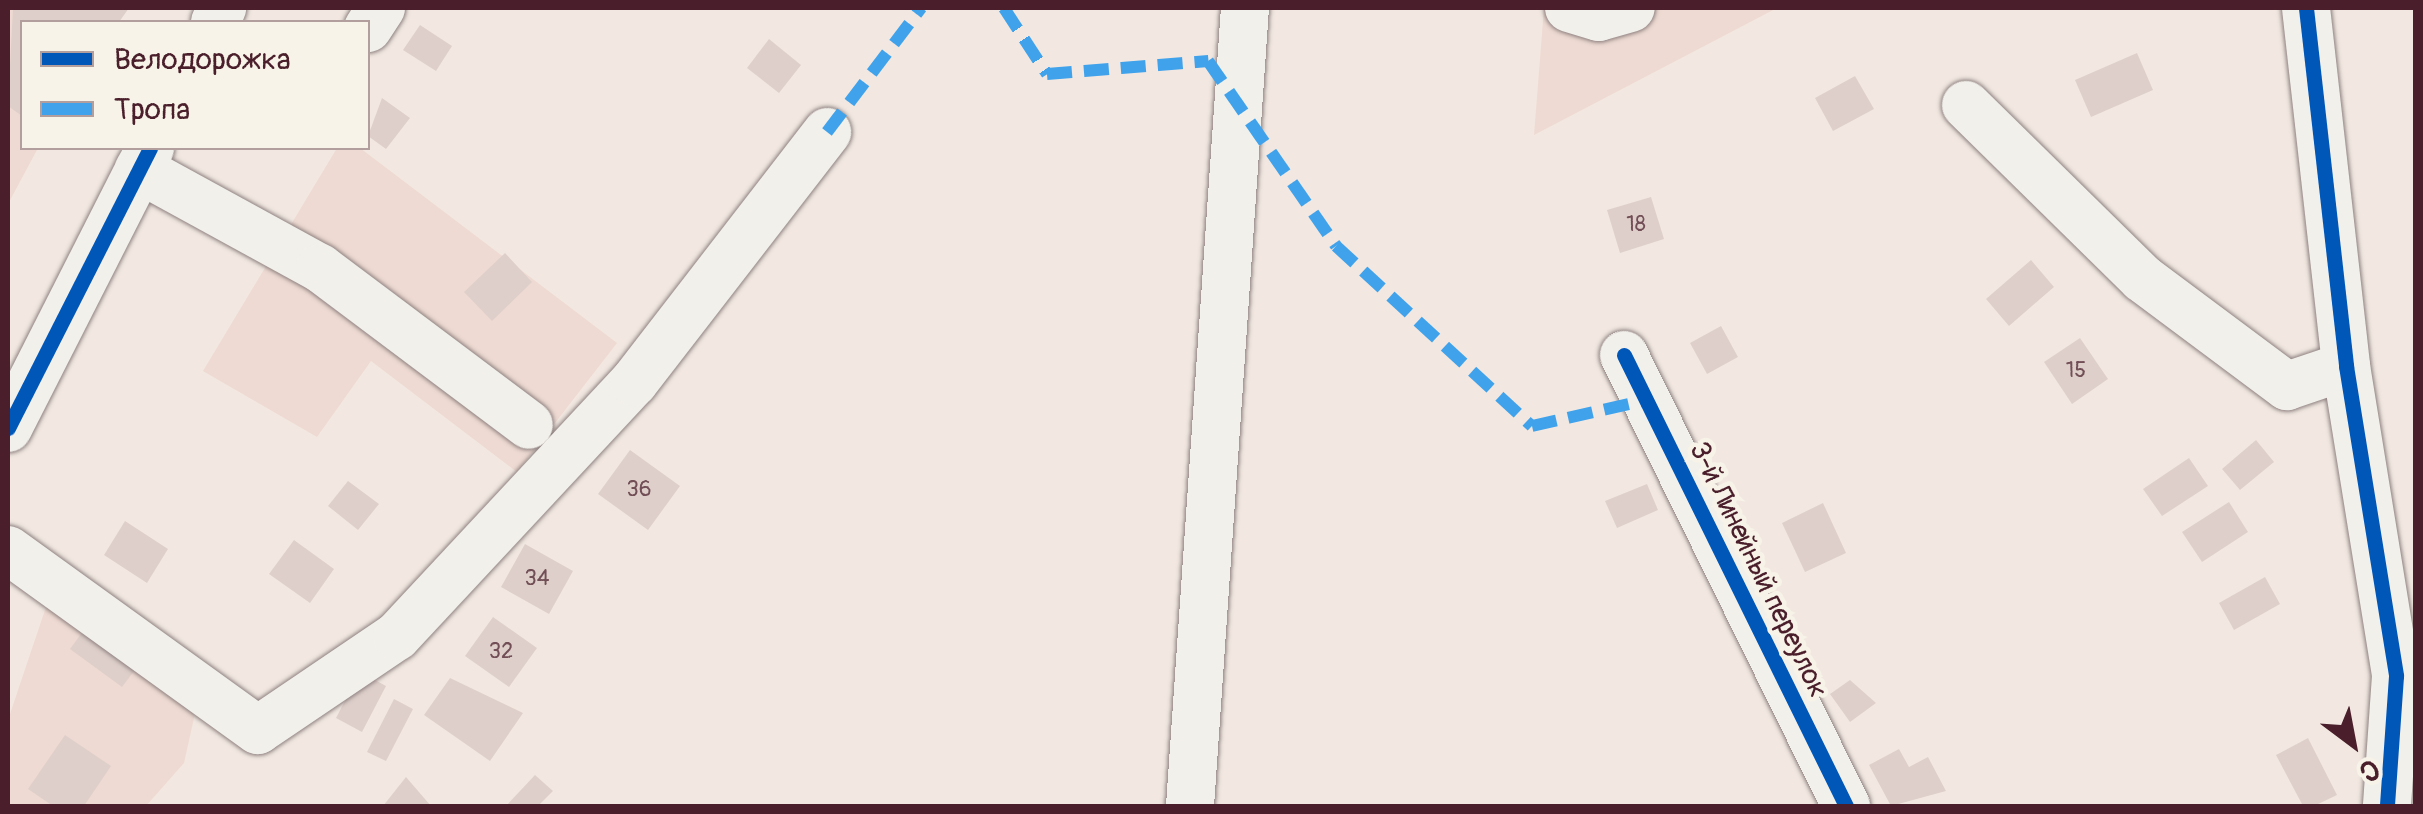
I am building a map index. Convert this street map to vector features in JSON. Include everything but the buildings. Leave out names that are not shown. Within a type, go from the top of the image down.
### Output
[{"type":"street","points":[[1190,806],[1245,8]]},
{"type":"street","points":[[1569,8],[1599,17],[1631,8]]},
{"type":"street","points":[[2306,8],[2346,366],[2396,676],[2387,806]]},
{"type":"street","points":[[1966,105],[2142,278],[2287,386],[2346,366]]},
{"type":"street","points":[[8,550],[56,576],[258,730],[398,636],[634,382],[827,132]]},
{"type":"street","points":[[8,428],[145,158],[320,268],[530,425]]},
{"type":"street","name":"3-й Линейный переулок","points":[[1624,355],[1846,806]]},
{"type":"shaded area","points":[[8,8],[115,8],[107,20],[20,20],[20,150],[37,150],[8,204]]},
{"type":"shaded area","points":[[1544,8],[1777,8],[1534,135]]},
{"type":"shaded area","points":[[336,150],[363,150],[617,343],[517,472],[371,361],[317,437],[203,371]]},
{"type":"shaded area","points":[[51,592],[196,709],[184,763],[146,806],[8,806],[8,720]]},
{"type":"marked path","points":[[827,132],[921,8]]},
{"type":"marked path","points":[[1004,8],[1047,74],[1208,61],[1336,246],[1532,426],[1646,400]]},
{"type":"cycle path","points":[[2306,8],[2346,366],[2396,676],[2387,806]]},
{"type":"cycle path","points":[[8,428],[149,150]]},
{"type":"cycle path","points":[[1624,355],[1846,806]]}]
